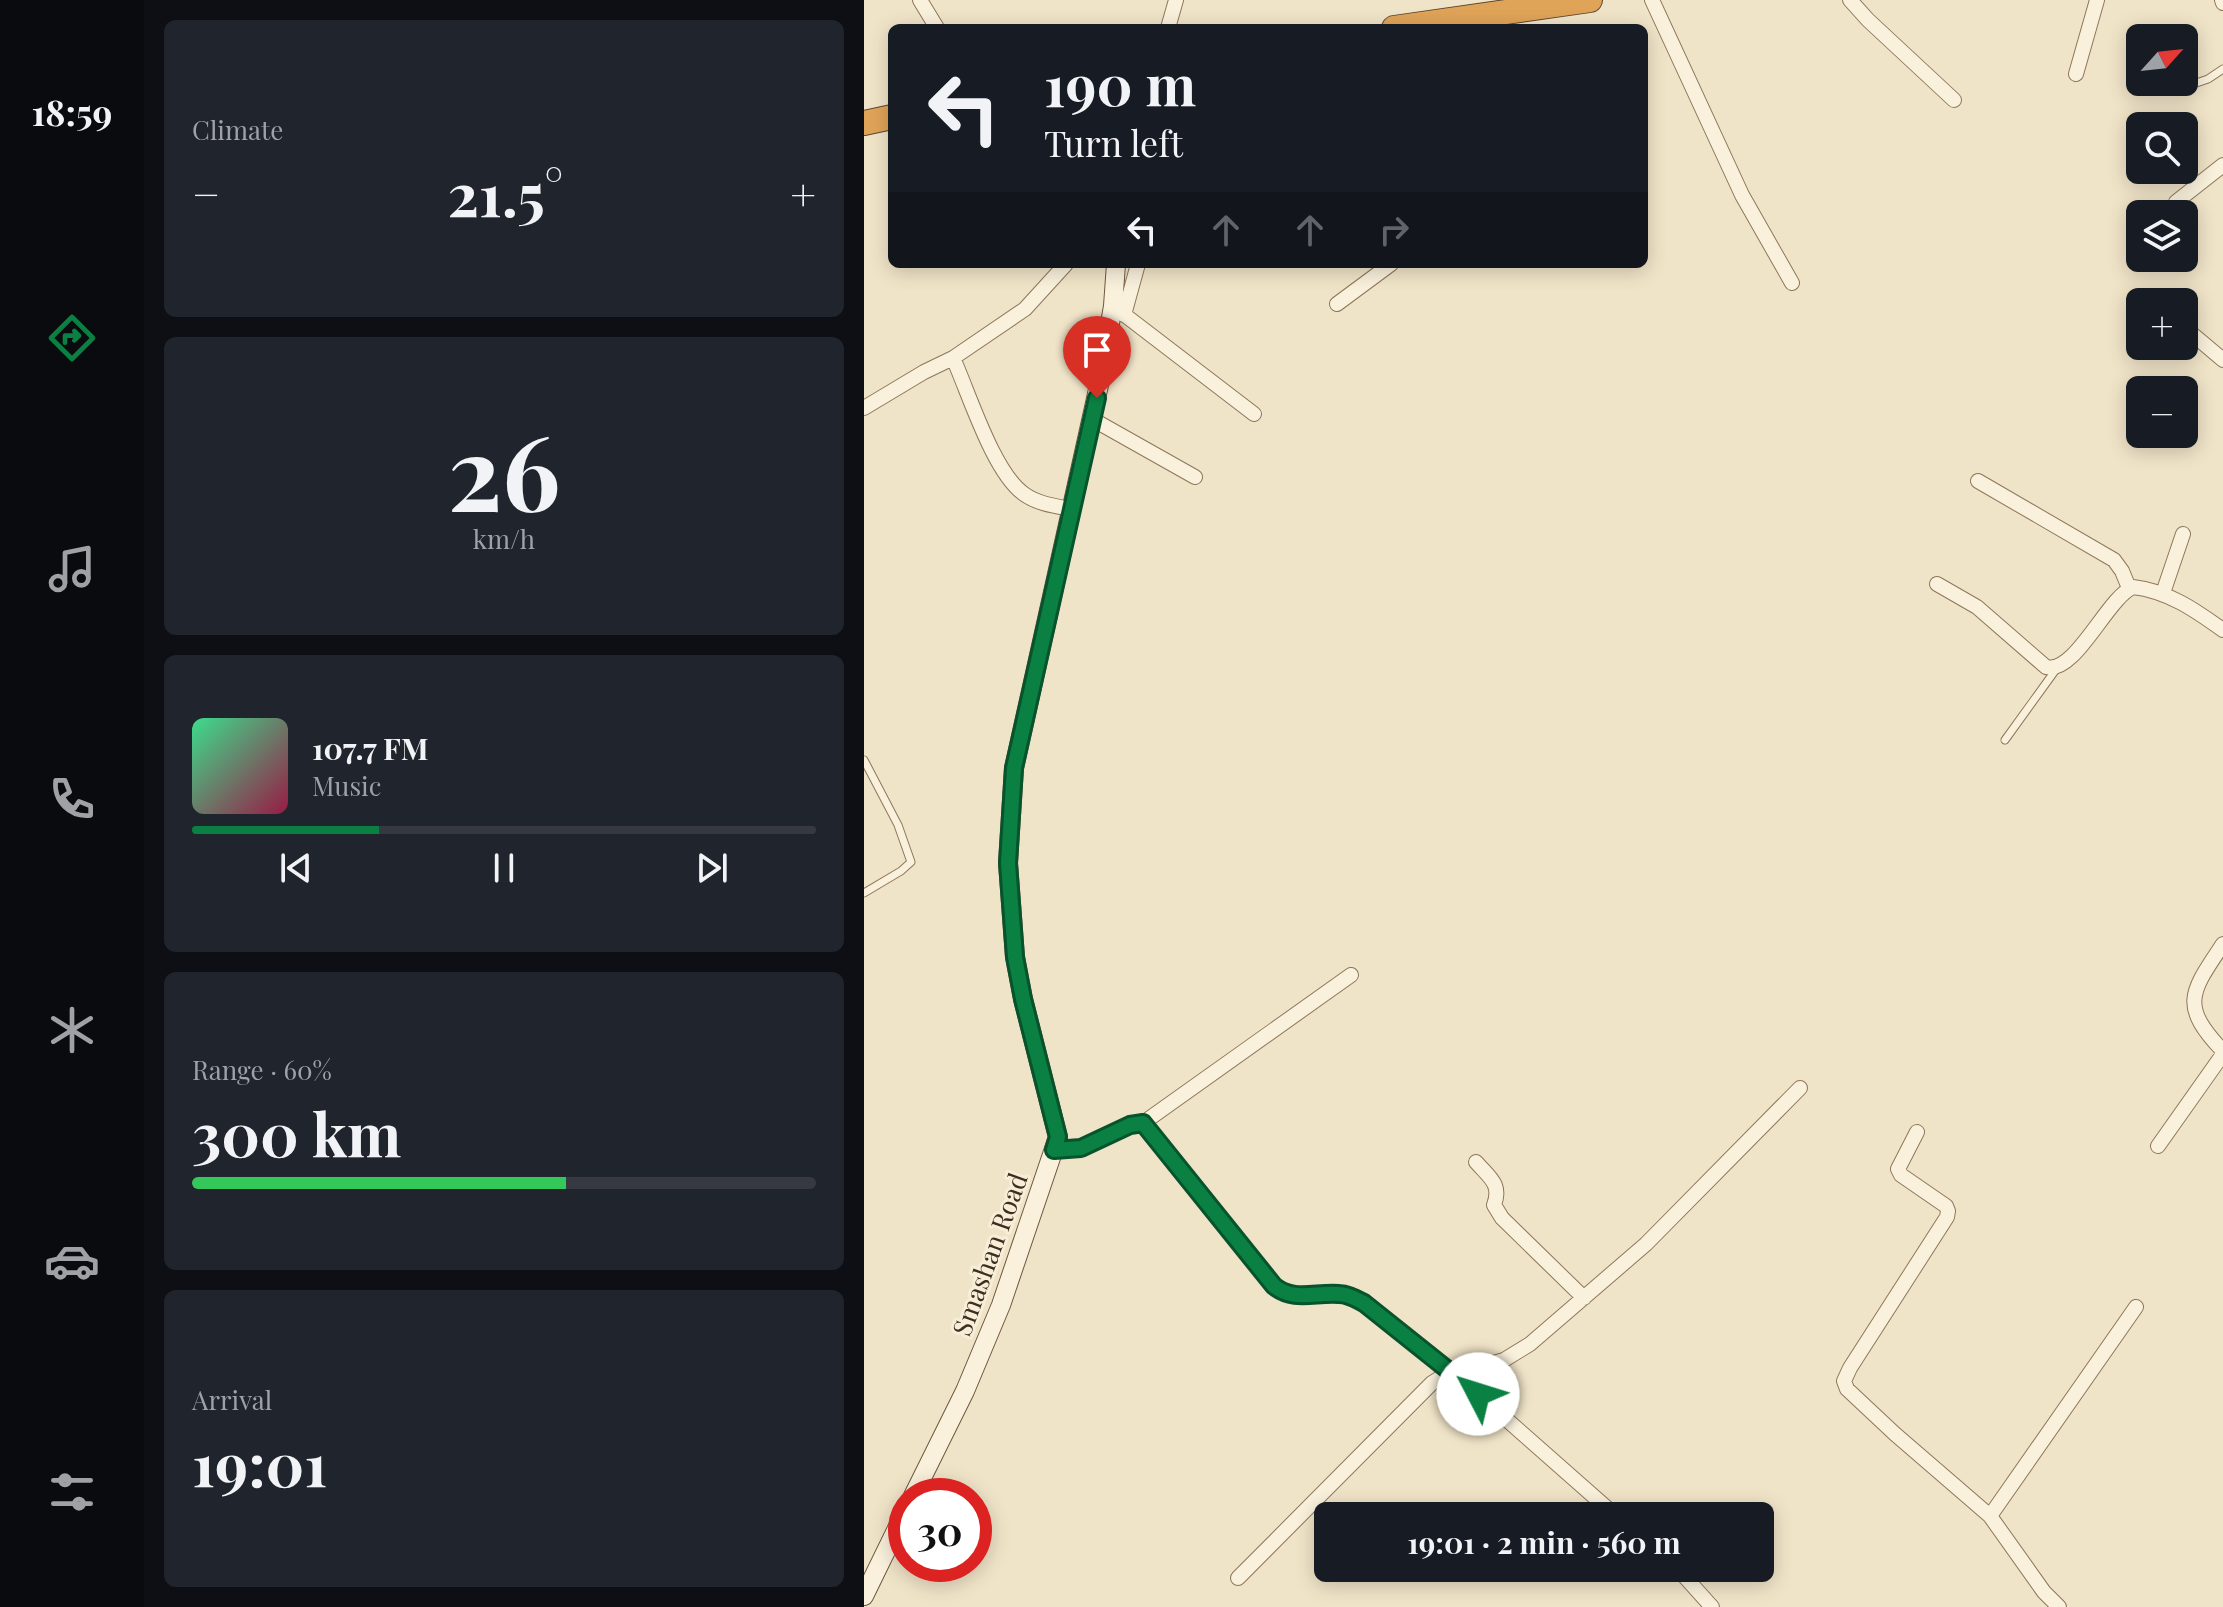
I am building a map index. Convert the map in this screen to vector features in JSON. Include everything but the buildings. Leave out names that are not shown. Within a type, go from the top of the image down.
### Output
[{"type":"highway","points":[[1422,24],[1590,0]]},
{"type":"highway","points":[[864,123],[888,118]]},
{"type":"street","points":[[920,0],[935,24]]},
{"type":"street","points":[[1169,24],[1176,0]]},
{"type":"street","points":[[1652,0],[1742,195],[1792,283]]},
{"type":"street","points":[[1850,0],[1954,100]]},
{"type":"street","points":[[2076,74],[2097,0]]},
{"type":"street","points":[[2179,200],[2223,165]]},
{"type":"street","points":[[864,408],[953,358],[1025,309],[1062,268]]},
{"type":"street","name":"Smashan Road","points":[[922,1478],[965,1391],[1001,1305],[1058,1137],[1015,957],[1008,863],[1014,768],[1118,310],[1116,268]]},
{"type":"street","points":[[1136,268],[1118,310],[1254,414]]},
{"type":"street","points":[[1337,304],[1386,268]]},
{"type":"street","points":[[2198,339],[2223,360]]},
{"type":"street","points":[[953,358],[1009,480],[1023,494],[1037,501],[1071,509]]},
{"type":"street","points":[[1092,419],[1195,477]]},
{"type":"street","points":[[1978,481],[2114,560],[2129,588]]},
{"type":"street","points":[[2163,593],[2183,534]]},
{"type":"street","points":[[1937,584],[1983,611],[2046,667],[2057,668],[2074,653],[2118,598],[2136,586],[2163,593],[2194,609],[2223,630]]},
{"type":"street","points":[[2158,1146],[2223,1052],[2202,1026],[2194,1010],[2193,999],[2202,975],[2223,944]]},
{"type":"street","points":[[1054,1150],[1081,1148],[1130,1125],[1143,1123],[1351,975]]},
{"type":"street","points":[[1238,1578],[1432,1383],[1516,1354],[1646,1244],[1800,1088]]},
{"type":"street","points":[[1143,1123],[1282,1293],[1293,1296],[1339,1294],[1364,1303],[1455,1374],[1600,1502]]},
{"type":"street","points":[[1917,1132],[1898,1169],[1901,1175],[1946,1206],[1947,1217],[1844,1381],[1854,1397],[1990,1516],[2044,1592],[2059,1607]]},
{"type":"street","points":[[1476,1162],[1495,1185],[1498,1195],[1494,1205],[1502,1218],[1584,1298]]},
{"type":"street","points":[[1990,1516],[2136,1307]]},
{"type":"street","points":[[864,1596],[888,1547]]},
{"type":"street","points":[[1690,1582],[1712,1607]]},
{"type":"lane","points":[[2198,82],[2223,69]]},
{"type":"lane","points":[[2005,740],[2057,668]]},
{"type":"lane","points":[[864,760],[898,825],[911,862],[864,893]]},
{"type":"route","points":[[1097,398],[1014,768],[1010,806],[1008,863],[1015,957],[1058,1137],[1054,1150],[1081,1148],[1130,1125],[1143,1123],[1282,1293],[1293,1296],[1339,1294],[1364,1303],[1478,1394]]}]
